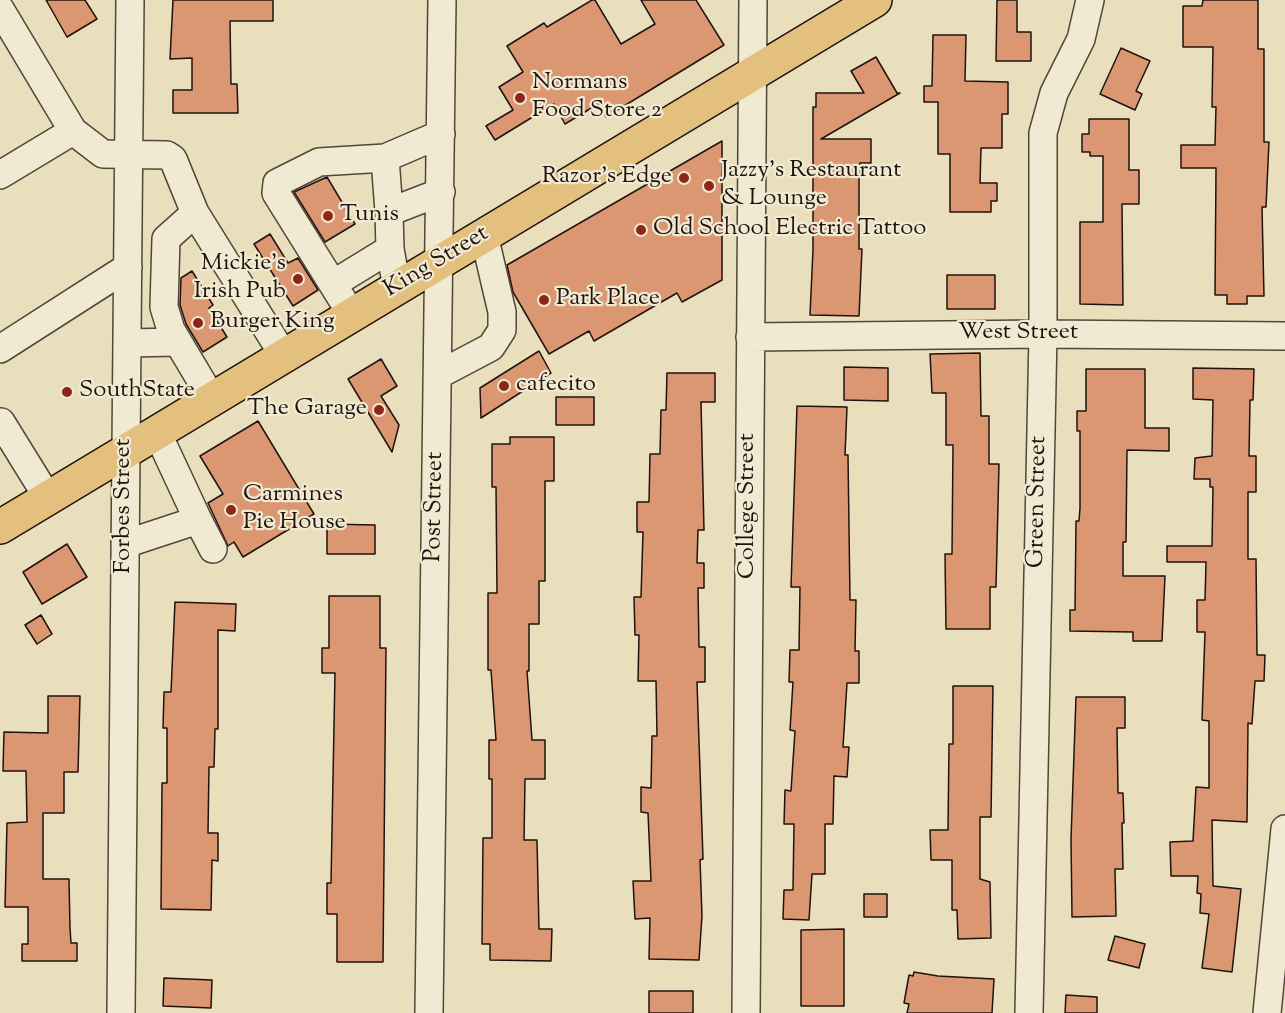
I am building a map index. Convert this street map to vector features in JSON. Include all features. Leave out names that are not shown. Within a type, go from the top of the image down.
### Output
[{"type":"main road","name":"King Street","points":[[0,527],[875,0]]},
{"type":"street","name":"Forbes Street","points":[[121,1013],[130,0]]},
{"type":"street","name":"Post Street","points":[[429,1013],[442,0]]},
{"type":"street","name":"College Street","points":[[746,1013],[753,0]]},
{"type":"street","name":"Green Street","points":[[1029,1013],[1043,334],[1043,133],[1054,93],[1082,39],[1090,0]]},
{"type":"street","points":[[0,9],[73,131],[103,154],[167,155],[173,159],[195,213],[284,356]]},
{"type":"street","points":[[0,176],[73,131]]},
{"type":"street","points":[[352,315],[276,193],[277,183],[319,162],[385,158],[441,134]]},
{"type":"street","points":[[385,158],[390,249],[397,288]]},
{"type":"street","points":[[389,212],[441,192]]},
{"type":"street","points":[[195,213],[166,239],[164,307],[171,330],[212,399]]},
{"type":"street","points":[[438,375],[491,347],[502,330],[502,312],[484,235]]},
{"type":"street","points":[[333,284],[390,249]]},
{"type":"street","points":[[0,350],[128,267]]},
{"type":"street","name":"West Street","points":[[750,337],[1043,334],[1285,336]]},
{"type":"street","points":[[127,343],[178,342]]},
{"type":"street","points":[[1,422],[48,498]]},
{"type":"street","points":[[157,432],[213,549]]},
{"type":"street","points":[[125,544],[198,520]]},
{"type":"street","points":[[1267,1013],[1285,829]]},
{"type":"building","points":[[46,0],[85,0],[97,19],[67,37]]},
{"type":"building","points":[[173,0],[273,0],[273,21],[230,21],[231,84],[237,84],[238,113],[173,113],[173,90],[192,90],[192,58],[170,59]]},
{"type":"building","points":[[595,0],[621,44],[655,24],[641,0],[696,0],[724,45],[606,117],[598,104],[565,124],[554,104],[495,140],[486,126],[513,110],[499,87],[523,72],[507,46],[544,23],[547,27]]},
{"type":"building","points":[[997,0],[1017,0],[1017,32],[1031,32],[1031,61],[996,61]]},
{"type":"building","points":[[1203,0],[1258,0],[1258,49],[1264,49],[1264,142],[1269,142],[1266,207],[1262,207],[1264,296],[1247,296],[1247,304],[1227,304],[1227,295],[1215,295],[1216,168],[1181,168],[1181,145],[1215,145],[1216,107],[1212,107],[1213,47],[1183,47],[1183,6],[1202,6]]},
{"type":"building","points":[[933,35],[966,35],[965,81],[1008,82],[1008,114],[1002,114],[1002,148],[981,148],[980,183],[997,183],[997,201],[991,201],[991,212],[950,212],[950,154],[938,154],[938,102],[924,102],[924,86],[932,86]]},
{"type":"building","points":[[1121,48],[1150,61],[1136,91],[1142,94],[1135,110],[1100,94]]},
{"type":"building","points":[[876,57],[897,93],[900,93],[821,139],[871,139],[871,163],[860,163],[859,169],[859,249],[862,249],[859,316],[810,315],[813,249],[813,107],[816,107],[816,93],[864,93],[851,71]]},
{"type":"building","points":[[1089,119],[1129,119],[1129,170],[1139,170],[1139,204],[1122,204],[1123,305],[1080,304],[1080,222],[1103,222],[1103,156],[1090,156],[1090,152],[1082,152],[1082,134],[1089,134]]},
{"type":"building","points":[[722,141],[722,280],[682,302],[677,293],[594,341],[589,331],[549,354],[513,292],[507,265]]},
{"type":"building","points":[[327,177],[355,224],[325,242],[294,192]]},
{"type":"building","points":[[270,234],[288,263],[298,258],[318,290],[293,306],[254,244]]},
{"type":"building","name":"Burger King","points":[[192,271],[213,305],[209,308],[227,337],[203,352],[186,324],[180,305],[181,278]]},
{"type":"building","points":[[947,275],[995,275],[995,309],[947,309]]},
{"type":"building","points":[[539,351],[551,373],[481,418],[480,388]]},
{"type":"building","points":[[980,353],[981,416],[989,416],[989,464],[999,464],[996,587],[990,587],[990,629],[946,629],[945,554],[952,554],[953,445],[946,445],[946,393],[932,393],[930,354]]},
{"type":"building","name":"The Garage","points":[[381,359],[397,386],[381,396],[399,425],[392,452],[348,379]]},
{"type":"building","points":[[844,367],[888,368],[888,401],[844,400]]},
{"type":"building","points":[[1193,368],[1254,369],[1253,400],[1250,400],[1249,456],[1256,456],[1256,492],[1248,492],[1248,559],[1256,559],[1257,655],[1265,655],[1264,681],[1255,681],[1252,724],[1248,723],[1247,822],[1212,820],[1213,886],[1241,889],[1232,972],[1202,968],[1209,914],[1200,913],[1201,894],[1197,893],[1198,876],[1171,876],[1170,842],[1193,841],[1196,787],[1209,788],[1209,721],[1202,720],[1205,632],[1197,632],[1197,600],[1205,600],[1206,562],[1167,562],[1167,546],[1212,546],[1213,487],[1210,487],[1210,479],[1194,479],[1195,458],[1212,456],[1213,400],[1193,399]]},
{"type":"building","points":[[1086,369],[1145,369],[1145,428],[1169,428],[1169,451],[1127,450],[1126,542],[1123,542],[1123,576],[1165,576],[1162,641],[1133,641],[1133,632],[1070,631],[1070,610],[1075,610],[1076,521],[1079,521],[1080,508],[1080,431],[1077,431],[1077,411],[1086,411]]},
{"type":"building","points":[[667,373],[715,373],[715,402],[701,402],[704,530],[698,530],[697,563],[704,563],[704,588],[698,588],[699,647],[705,647],[705,682],[697,682],[703,859],[700,860],[702,916],[699,960],[649,959],[650,918],[635,919],[633,881],[651,881],[648,813],[641,812],[641,787],[651,788],[652,736],[657,736],[656,681],[638,681],[639,635],[635,635],[634,597],[641,597],[643,532],[637,532],[637,502],[649,502],[650,454],[660,454],[661,410],[666,410]]},
{"type":"building","points":[[556,397],[594,397],[594,425],[556,425]]},
{"type":"building","points":[[797,406],[847,407],[845,455],[848,455],[850,600],[856,600],[855,651],[859,651],[859,683],[847,683],[843,747],[849,747],[847,777],[834,776],[833,824],[825,824],[825,874],[812,874],[809,920],[783,919],[784,890],[793,890],[794,824],[784,824],[785,790],[791,791],[795,731],[790,730],[793,682],[789,682],[790,650],[799,650],[800,587],[791,587]]},
{"type":"building","points":[[258,421],[314,514],[243,557],[234,542],[228,546],[208,503],[223,494],[200,456]]},
{"type":"building","points":[[510,437],[554,437],[554,481],[545,481],[545,581],[539,581],[539,624],[529,624],[529,671],[527,671],[532,740],[545,740],[545,779],[525,779],[524,840],[537,840],[539,929],[552,929],[551,961],[490,960],[490,944],[482,944],[483,838],[492,838],[492,779],[489,779],[489,740],[496,740],[491,670],[488,670],[488,593],[497,593],[496,487],[492,487],[492,444],[510,444]]},
{"type":"building","points":[[327,524],[375,525],[375,554],[327,554]]},
{"type":"building","points":[[67,544],[87,577],[42,604],[23,572]]},
{"type":"building","points":[[329,596],[380,596],[380,648],[386,648],[383,962],[337,962],[337,914],[327,914],[327,883],[331,883],[335,673],[322,673],[322,648],[329,648]]},
{"type":"building","points":[[175,602],[236,604],[235,631],[218,630],[218,729],[215,729],[214,767],[209,767],[208,833],[218,833],[218,861],[212,860],[211,910],[161,909],[162,783],[167,783],[167,728],[163,728],[164,692],[171,692]]},
{"type":"building","points":[[41,615],[52,634],[37,644],[25,625]]},
{"type":"building","points":[[953,686],[993,686],[991,817],[980,817],[980,879],[990,882],[991,938],[958,939],[957,910],[952,910],[952,860],[931,860],[930,830],[948,830],[949,744],[953,744]]},
{"type":"building","points":[[48,696],[80,696],[78,772],[64,772],[64,813],[43,813],[43,879],[69,879],[71,943],[77,943],[77,961],[22,961],[22,944],[28,944],[28,907],[5,907],[7,823],[27,822],[26,771],[3,771],[4,732],[48,733]]},
{"type":"building","points":[[1076,697],[1125,697],[1125,728],[1117,728],[1118,793],[1123,793],[1124,823],[1122,823],[1123,869],[1115,869],[1116,916],[1072,917],[1071,839]]},
{"type":"building","points":[[864,894],[887,894],[887,917],[864,917]]},
{"type":"building","points":[[844,929],[844,1006],[801,1006],[801,930]]},
{"type":"building","points":[[1115,936],[1145,944],[1139,968],[1108,960]]},
{"type":"building","points":[[914,972],[938,976],[994,979],[992,1013],[907,1013],[909,1004],[904,1003],[909,975],[913,976]]},
{"type":"building","points":[[164,978],[212,980],[211,1008],[163,1006]]},
{"type":"building","points":[[649,991],[693,991],[693,1013],[649,1013]]},
{"type":"building","points":[[1066,995],[1097,997],[1097,1013],[1065,1013]]},
{"type":"place","name":"Normans Food Store 2","points":[[520,98]]},
{"type":"place","name":"Razor's Edge","points":[[684,178]]},
{"type":"place","name":"Jazzy's Restaurant & Lounge","points":[[709,186]]},
{"type":"place","name":"Tunis","points":[[328,216]]},
{"type":"place","name":"Old School Electric Tattoo","points":[[641,230]]},
{"type":"place","name":"Mickie's Irish Pub","points":[[298,279]]},
{"type":"place","name":"Park Place","points":[[544,300]]},
{"type":"place","name":"Burger King","points":[[198,323]]},
{"type":"place","name":"cafecito","points":[[504,386]]},
{"type":"place","name":"SouthState","points":[[67,392]]},
{"type":"place","name":"The Garage","points":[[379,410]]},
{"type":"place","name":"Carmines Pie House","points":[[231,510]]}]
